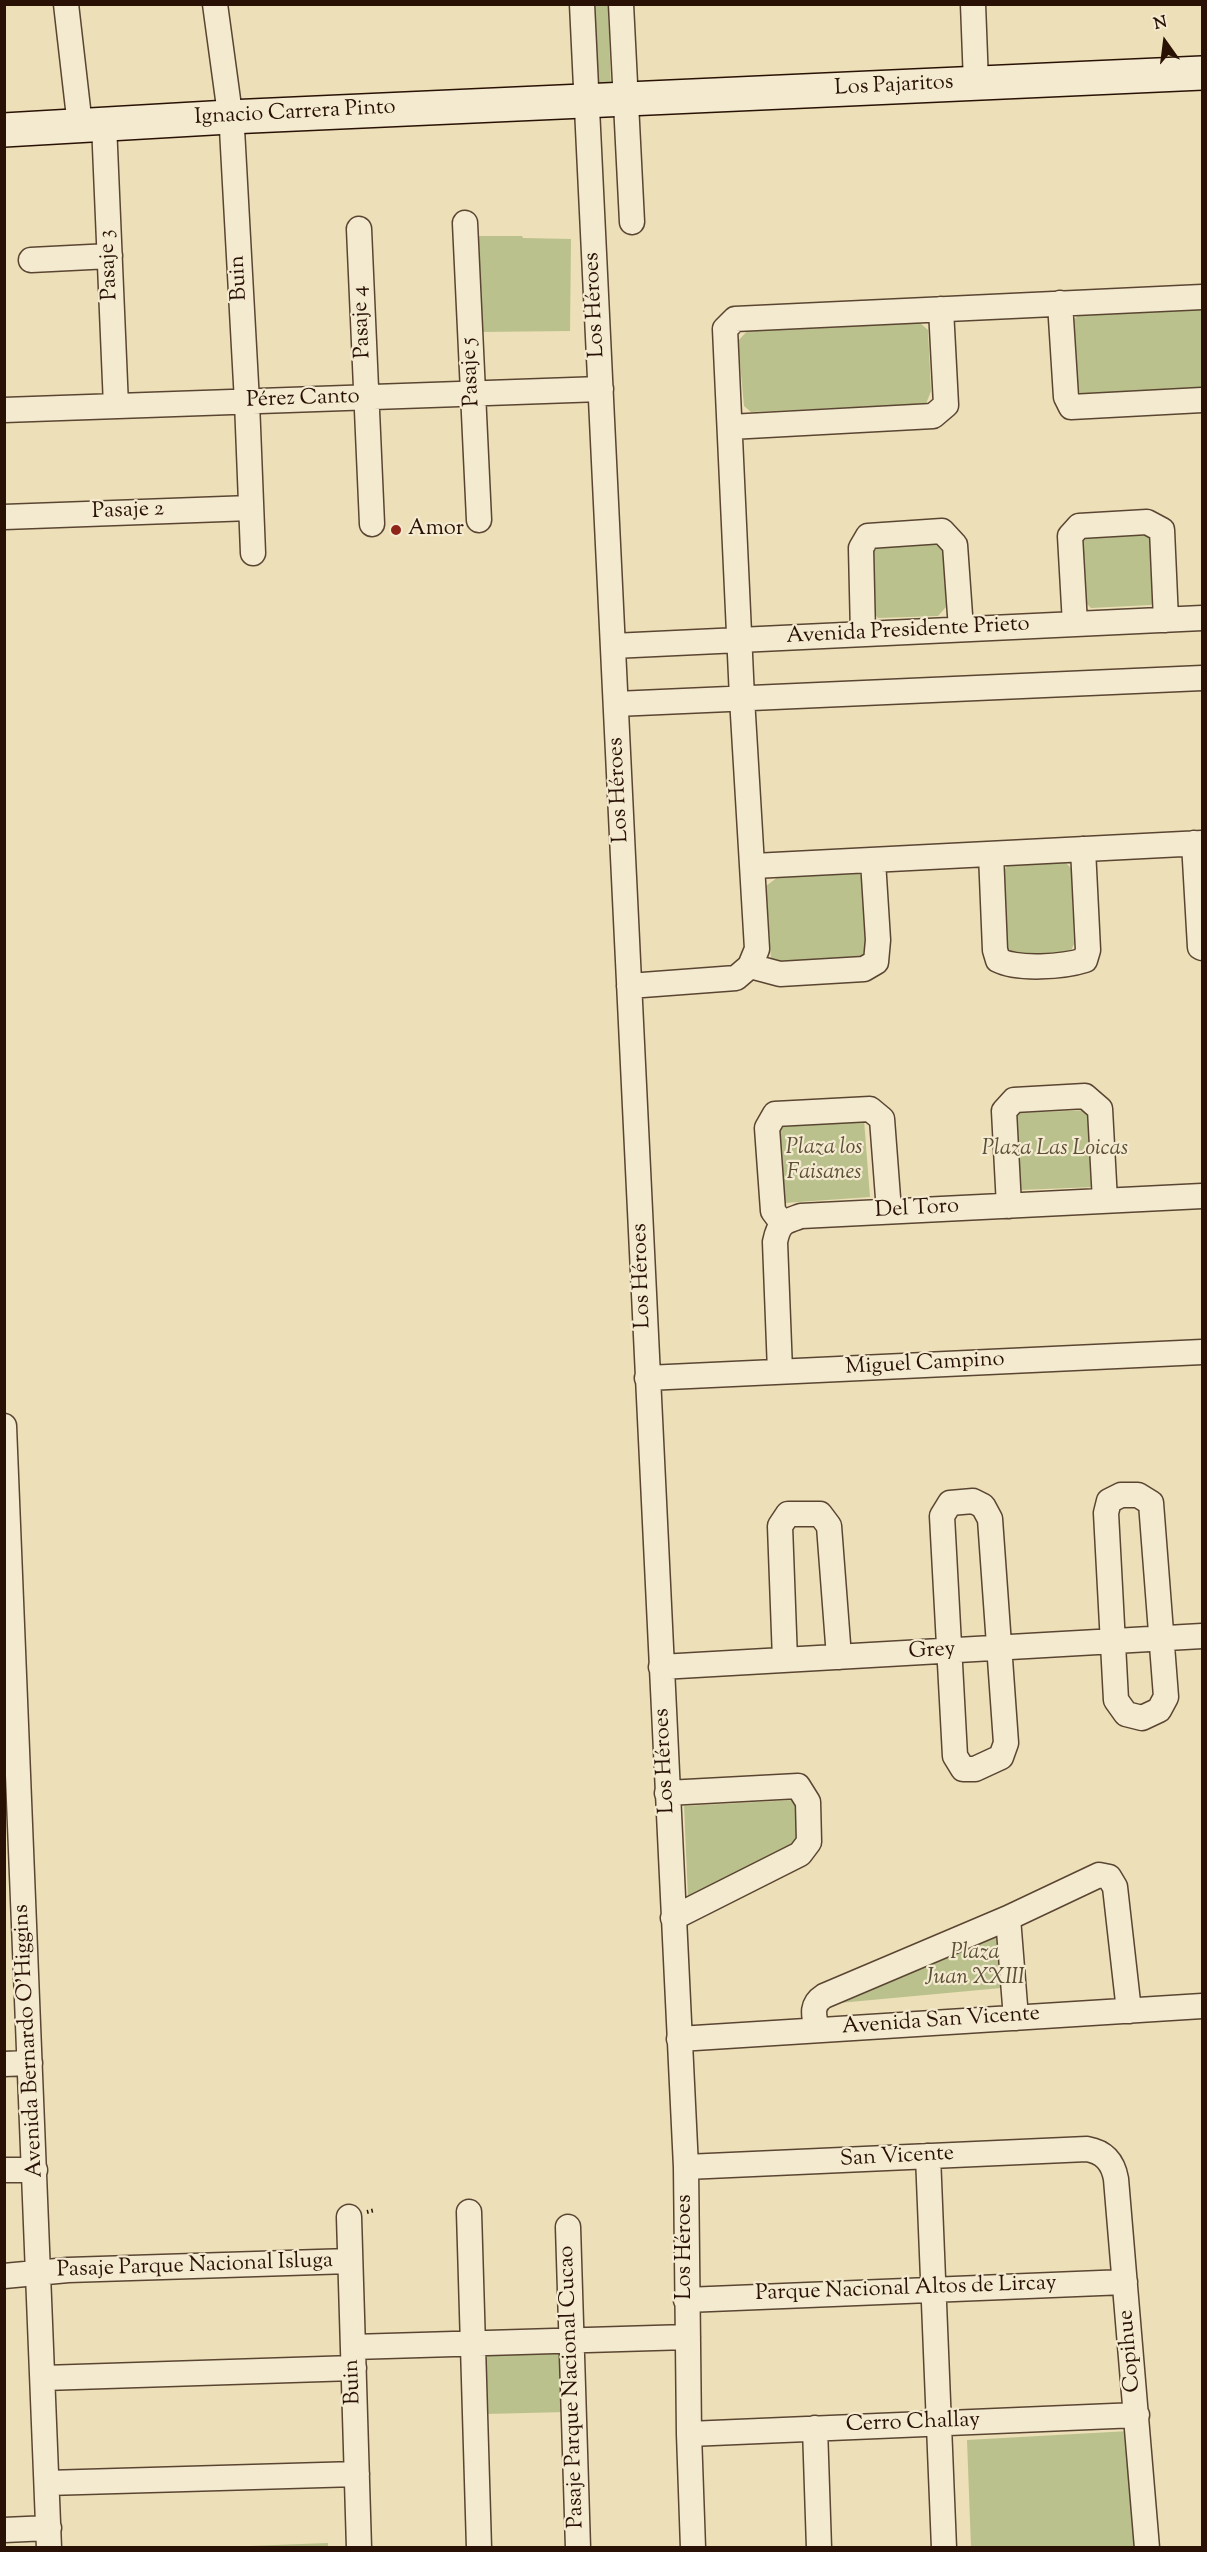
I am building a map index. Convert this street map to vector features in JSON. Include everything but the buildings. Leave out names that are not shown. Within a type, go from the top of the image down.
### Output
[{"type":"street","name":"Pasaje 3","points":[[66,4],[92,125],[110,256],[116,406]]},
{"type":"street","name":"Buin","points":[[215,4],[229,117],[247,402],[253,553]]},
{"type":"street","name":"Los Héroes","points":[[582,4],[686,2167],[688,2434],[693,2547]]},
{"type":"street","points":[[621,4],[632,222]]},
{"type":"street","points":[[973,4],[976,83]]},
{"type":"street","name":"Los Pajaritos","points":[[586,101],[1203,73]]},
{"type":"street","name":"Ignacio Carrera Pinto","points":[[4,130],[586,101]]},
{"type":"street","name":"Pasaje 5","points":[[465,223],[479,520]]},
{"type":"street","name":"Pasaje 4","points":[[358,229],[372,524]]},
{"type":"street","points":[[31,260],[110,256]]},
{"type":"street","points":[[629,986],[722,981],[736,978],[750,966],[757,949],[754,866],[739,640],[725,329],[735,319],[1203,297]]},
{"type":"street","points":[[1060,303],[1066,397],[1071,407],[1203,400]]},
{"type":"street","points":[[730,427],[933,416],[946,405],[941,309]]},
{"type":"street","name":"Pérez Canto","points":[[4,410],[601,389]]},
{"type":"street","name":"Pasaje 2","points":[[4,517],[251,508]]},
{"type":"street","points":[[1075,624],[1070,536],[1079,526],[1147,522],[1162,530],[1166,620]]},
{"type":"street","points":[[863,634],[861,548],[868,536],[942,531],[956,545],[961,629]]},
{"type":"street","name":"Avenida Presidente Prieto","points":[[613,646],[1203,618]]},
{"type":"street","points":[[616,704],[1203,678]]},
{"type":"street","points":[[754,866],[1198,843],[1200,947],[1203,948]]},
{"type":"street","points":[[991,854],[995,950],[998,960],[1010,966],[1073,964],[1085,960],[1088,950],[1083,849]]},
{"type":"street","points":[[750,966],[780,974],[864,969],[876,962],[878,940],[873,861]]},
{"type":"street","points":[[1009,1206],[1004,1111],[1014,1100],[1085,1096],[1100,1109],[1105,1201]]},
{"type":"street","points":[[780,1371],[775,1242],[777,1230],[782,1223],[773,1211],[767,1128],[775,1114],[870,1109],[882,1119],[889,1211]]},
{"type":"street","name":"Del Toro","points":[[782,1223],[801,1216],[1203,1196]]},
{"type":"street","name":"Miguel Campino","points":[[647,1378],[1203,1352]]},
{"type":"street","name":"Avenida Bernardo O'Higgins","points":[[4,1426],[11,1764],[30,2063],[49,2538]]},
{"type":"street","points":[[1121,1495],[1138,1495],[1151,1503],[1162,1639],[1166,1697],[1159,1710],[1142,1718],[1126,1714],[1116,1700],[1106,1513],[1109,1501],[1121,1495]]},
{"type":"street","points":[[973,1501],[983,1506],[990,1519],[999,1648],[1006,1743],[1001,1756],[975,1769],[963,1769],[955,1756],[942,1516],[950,1503],[973,1501]]},
{"type":"street","points":[[785,1660],[780,1526],[788,1514],[820,1514],[829,1526],[839,1657]]},
{"type":"street","name":"Grey","points":[[661,1667],[1203,1636]]},
{"type":"street","points":[[667,1793],[798,1786],[808,1802],[809,1842],[800,1854],[673,1918]]},
{"type":"street","points":[[817,2030],[813,2010],[816,2001],[824,1996],[1008,1918],[1099,1875],[1109,1877],[1115,1887],[1129,2011]]},
{"type":"street","points":[[1008,1918],[1016,2018]]},
{"type":"street","name":"Avenida San Vicente","points":[[679,2039],[1203,2006]]},
{"type":"street","points":[[4,2064],[30,2063]]},
{"type":"street","name":"San Vicente","points":[[686,2167],[1087,2149],[1094,2150],[1107,2158]]},
{"type":"street","points":[[928,2156],[944,2547]]},
{"type":"street","name":"Copihue","points":[[1107,2158],[1115,2171],[1147,2547]]},
{"type":"street","points":[[4,2170],[35,2170]]},
{"type":"street","points":[[469,2212],[479,2547]]},
{"type":"street","name":"Buin","points":[[349,2217],[359,2547]]},
{"type":"street","name":"Pasaje Parque Nacional Cucao","points":[[568,2227],[578,2547]]},
{"type":"street","name":"Pasaje Parque Nacional Isluga","points":[[4,2277],[68,2270],[351,2261]]},
{"type":"street","name":"Parque Nacional Altos de Lircay","points":[[686,2300],[1125,2282]]},
{"type":"street","points":[[44,2378],[353,2357],[473,2343],[688,2337]]},
{"type":"street","name":"Cerro Challay","points":[[688,2434],[1137,2415]]},
{"type":"street","points":[[815,2428],[819,2547]]},
{"type":"street","points":[[47,2483],[357,2474]]},
{"type":"street","points":[[4,2530],[49,2538]]},
{"type":"green space","points":[[591,5],[608,5],[611,89],[595,90]]},
{"type":"green space","points":[[475,236],[571,239],[570,331],[478,332]]},
{"type":"green space","points":[[1202,307],[1202,390],[1084,396],[1075,389],[1070,324],[1081,312]]},
{"type":"green space","points":[[919,322],[928,330],[931,391],[926,404],[751,412],[744,406],[738,341],[749,329]]},
{"type":"green space","points":[[1144,530],[1155,539],[1158,595],[1151,605],[1091,608],[1084,601],[1080,542],[1089,533]]},
{"type":"green space","points":[[933,542],[943,550],[946,607],[938,616],[878,618],[872,611],[868,552],[877,543]]},
{"type":"green space","points":[[1065,862],[1071,868],[1074,944],[1069,955],[1013,957],[1004,944],[1001,874],[1008,865]]},
{"type":"green space","points":[[859,874],[868,884],[870,953],[864,962],[780,965],[771,960],[766,886],[778,877]]},
{"type":"green space","name":"Plaza Las Loicas","points":[[1091,1110],[1094,1187],[1019,1190],[1016,1113]]},
{"type":"green space","name":"Plaza los Faisanes","points":[[864,1120],[870,1197],[784,1203],[778,1127]]},
{"type":"green space","points":[[793,1800],[798,1822],[795,1844],[688,1898],[684,1806]]},
{"type":"green space","name":"Plaza Juan XXIII","points":[[996,1931],[1001,1988],[839,2003]]},
{"type":"green space","points":[[565,2353],[566,2412],[485,2414],[484,2356]]},
{"type":"green space","points":[[1129,2431],[1138,2547],[971,2547],[967,2440]]},
{"type":"green space","points":[[328,2543],[328,2548],[222,2547]]},
{"type":"place","name":"Amor","points":[[396,530]]}]
